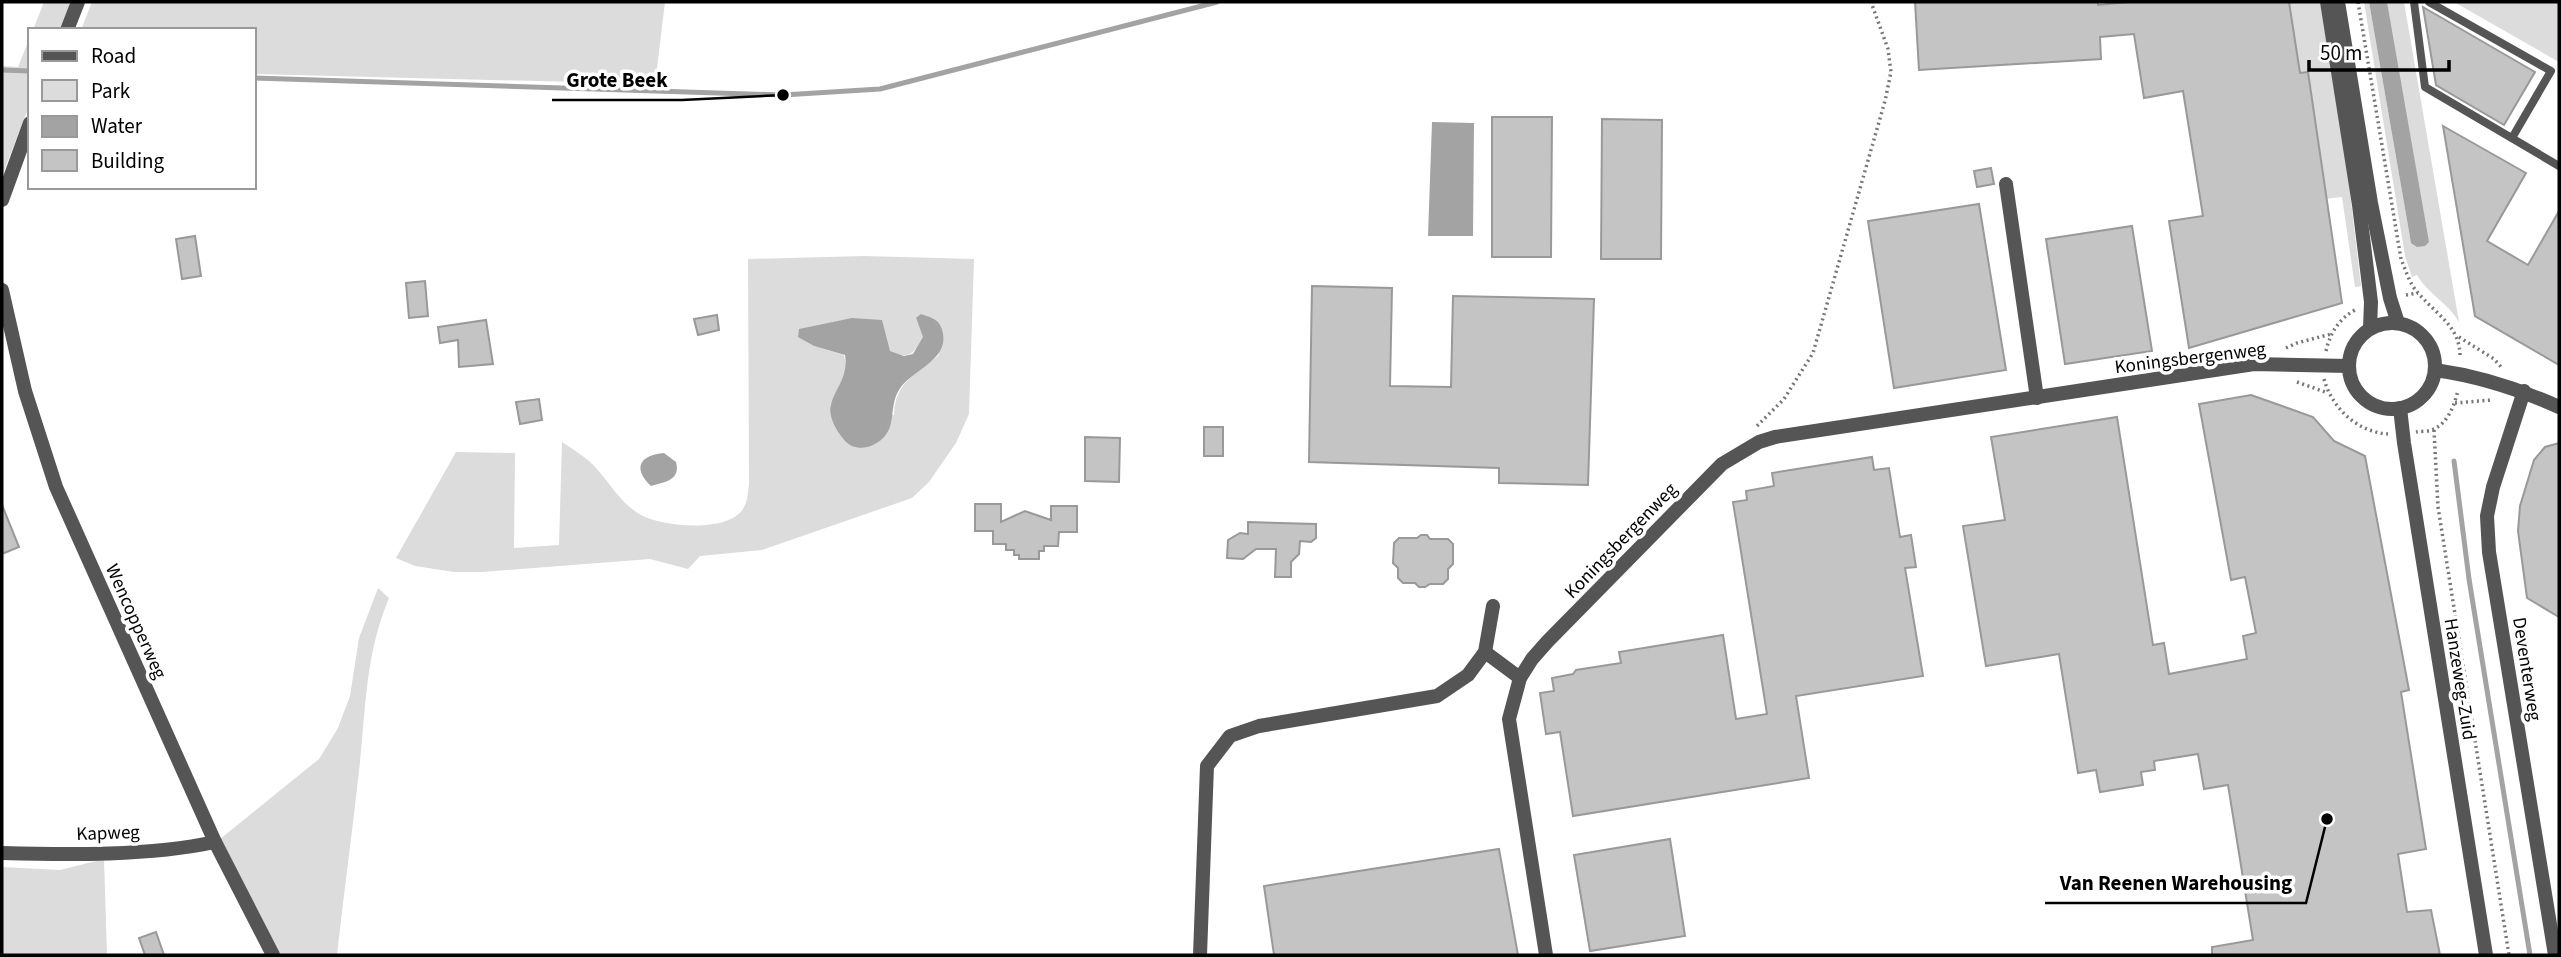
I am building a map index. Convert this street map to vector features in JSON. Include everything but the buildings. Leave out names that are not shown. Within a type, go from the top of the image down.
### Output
[{"type":"street","points":[[68,28],[78,2]]},
{"type":"street","points":[[2327,2],[2359,205],[2371,302],[2370,328]]},
{"type":"street","points":[[2339,2],[2374,215],[2390,298],[2398,323]]},
{"type":"street","points":[[2,200],[28,128]]},
{"type":"street","points":[[2006,184],[2037,398]]},
{"type":"street","name":"Wencopperweg","points":[[2,290],[25,391],[56,486],[215,842],[273,955]]},
{"type":"street","points":[[2385,323],[2398,323],[2423,335],[2431,346],[2435,370],[2431,385],[2423,396],[2400,408],[2388,408],[2365,399],[2356,390],[2349,366],[2352,351],[2359,338],[2370,328],[2385,323]]},
{"type":"street","name":"Koningsbergenweg","points":[[1546,955],[1509,719],[1520,678],[1547,642],[1722,464],[1750,446],[1775,437],[2255,364],[2349,366]]},
{"type":"street","points":[[2435,370],[2460,373],[2524,391],[2559,407]]},
{"type":"street","name":"Deventerweg","points":[[2524,391],[2493,486],[2487,516],[2488,540],[2555,955]]},
{"type":"street","name":"Hanzeweg-Zuid","points":[[2400,408],[2486,955]]},
{"type":"street","points":[[1200,955],[1207,766],[1230,736],[1259,726],[1437,696],[1468,675],[1485,652],[1493,606]]},
{"type":"street","points":[[1485,652],[1520,678]]},
{"type":"street","name":"Kapweg","points":[[2,853],[182,849],[215,842]]},
{"type":"lane","points":[[2414,2],[2426,87],[2559,166]]},
{"type":"lane","points":[[2429,2],[2551,71],[2512,138]]},
{"type":"path","points":[[1754,429],[1784,399],[1814,353],[1874,141],[1891,72],[1888,49],[1871,2]]},
{"type":"path","points":[[2358,2],[2401,259],[2417,293]]},
{"type":"path","name":"Hanzeweg-Zuid","points":[[2434,430],[2438,508],[2509,955]]},
{"type":"green space","points":[[44,2],[71,2],[60,28],[34,28]]},
{"type":"green space","points":[[92,2],[665,2],[655,84],[256,74],[256,28],[82,28]]},
{"type":"green space","points":[[2287,2],[2320,2],[2347,167],[2361,286],[2355,287],[2342,197],[2324,199]]},
{"type":"green space","points":[[2364,2],[2369,2],[2411,243],[2387,2],[2404,2],[2459,322],[2417,275],[2412,277],[2405,256]]},
{"type":"green space","points":[[2454,2],[2559,2],[2559,62]]},
{"type":"green space","points":[[28,42],[28,109],[2,176],[2,66],[18,67]]},
{"type":"green space","points":[[864,256],[974,259],[969,414],[956,443],[929,482],[912,498],[762,550],[700,556],[688,569],[650,559],[454,572],[415,566],[396,558],[456,452],[515,453],[514,548],[559,545],[562,442],[596,467],[626,504],[641,515],[664,522],[695,526],[724,522],[735,517],[745,506],[749,483],[748,259]],"holes":[[[922,314],[939,355],[908,380],[898,394],[894,415],[830,406],[847,368],[844,355],[814,346],[799,337],[799,330],[886,342],[890,351],[907,355],[914,351],[924,337],[916,319]]]},
{"type":"green space","points":[[378,588],[389,598],[381,618],[368,679],[337,955],[281,955],[220,839],[319,759],[338,728],[350,696],[359,638]]},
{"type":"green space","points":[[104,859],[107,955],[2,955],[2,867],[60,870]]},
{"type":"water","points":[[2369,2],[2387,2],[2429,242],[2425,246],[2417,247],[2411,243]]},
{"type":"water","points":[[1432,122],[1474,123],[1473,236],[1428,236]]},
{"type":"water","points":[[921,314],[933,318],[940,326],[943,343],[940,351],[899,390],[887,434],[873,445],[857,448],[852,446],[836,428],[830,409],[844,373],[845,355],[814,346],[798,337],[799,329],[852,318],[882,320],[890,351],[904,356],[913,354],[923,337],[916,318]]},
{"type":"water","points":[[664,453],[676,462],[676,473],[671,479],[651,486],[642,474],[641,463],[649,456]]},
{"type":"waterway","points":[[256,78],[783,95],[880,89],[1217,2]]},
{"type":"waterway","points":[[2,70],[28,71]]},
{"type":"waterway","points":[[2454,461],[2469,579],[2530,955]]},
{"type":"place","name":"Grote Beek","points":[[783,95]]},
{"type":"place","name":"Van Reenen Warehousing","points":[[2327,819]]}]
